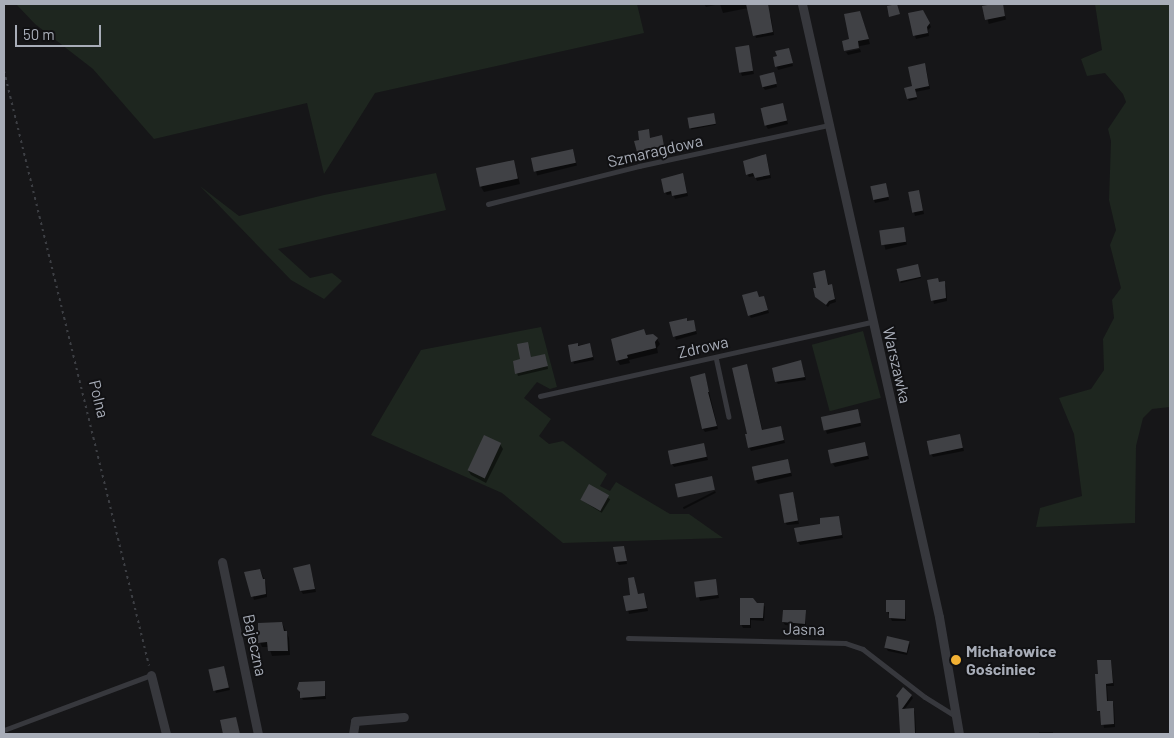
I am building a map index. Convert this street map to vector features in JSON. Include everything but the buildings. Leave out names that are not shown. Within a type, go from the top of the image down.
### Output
[{"type":"street","name":"Warszawka","points":[[802,4],[937,608],[958,717],[959,734]]},
{"type":"street","name":"Bajeczna","points":[[222,562],[258,734]]},
{"type":"street","points":[[151,675],[166,734]]},
{"type":"street","points":[[353,734],[356,721],[404,717]]},
{"type":"lane","name":"Szmaragdowa","points":[[488,204],[639,166],[828,125]]},
{"type":"lane","name":"Zdrowa","points":[[540,396],[872,322]]},
{"type":"lane","points":[[716,357],[729,418]]},
{"type":"lane","name":"Jasna","points":[[628,638],[845,643],[863,650],[925,697],[958,717]]},
{"type":"lane","points":[[4,730],[151,675]]},
{"type":"path","name":"Polna","points":[[4,71],[151,675]]},
{"type":"shaded area","points":[[16,4],[637,4],[644,33],[375,93],[324,174],[307,103],[154,139],[93,69],[35,24]]},
{"type":"shaded area","points":[[1095,4],[1170,4],[1170,407],[1152,409],[1143,418],[1136,446],[1135,523],[1036,527],[1040,508],[1082,496],[1074,434],[1059,398],[1091,389],[1104,370],[1103,339],[1114,318],[1112,300],[1121,288],[1110,245],[1116,230],[1109,200],[1111,141],[1108,129],[1126,102],[1123,94],[1105,73],[1087,76],[1081,59],[1102,50]]},
{"type":"shaded area","points":[[436,173],[446,210],[278,249],[310,278],[332,273],[342,281],[324,299],[291,280],[200,186],[239,216],[324,195]]},
{"type":"shaded area","points":[[541,327],[557,387],[550,389],[537,382],[524,398],[551,419],[539,436],[549,444],[563,441],[607,474],[600,486],[610,491],[616,482],[670,514],[689,514],[723,538],[563,543],[502,493],[371,435],[421,350]]},
{"type":"shaded area","points":[[863,331],[881,398],[830,411],[812,345]]},
{"type":"place","name":"Michałowice Gościniec","points":[[956,660]]}]
